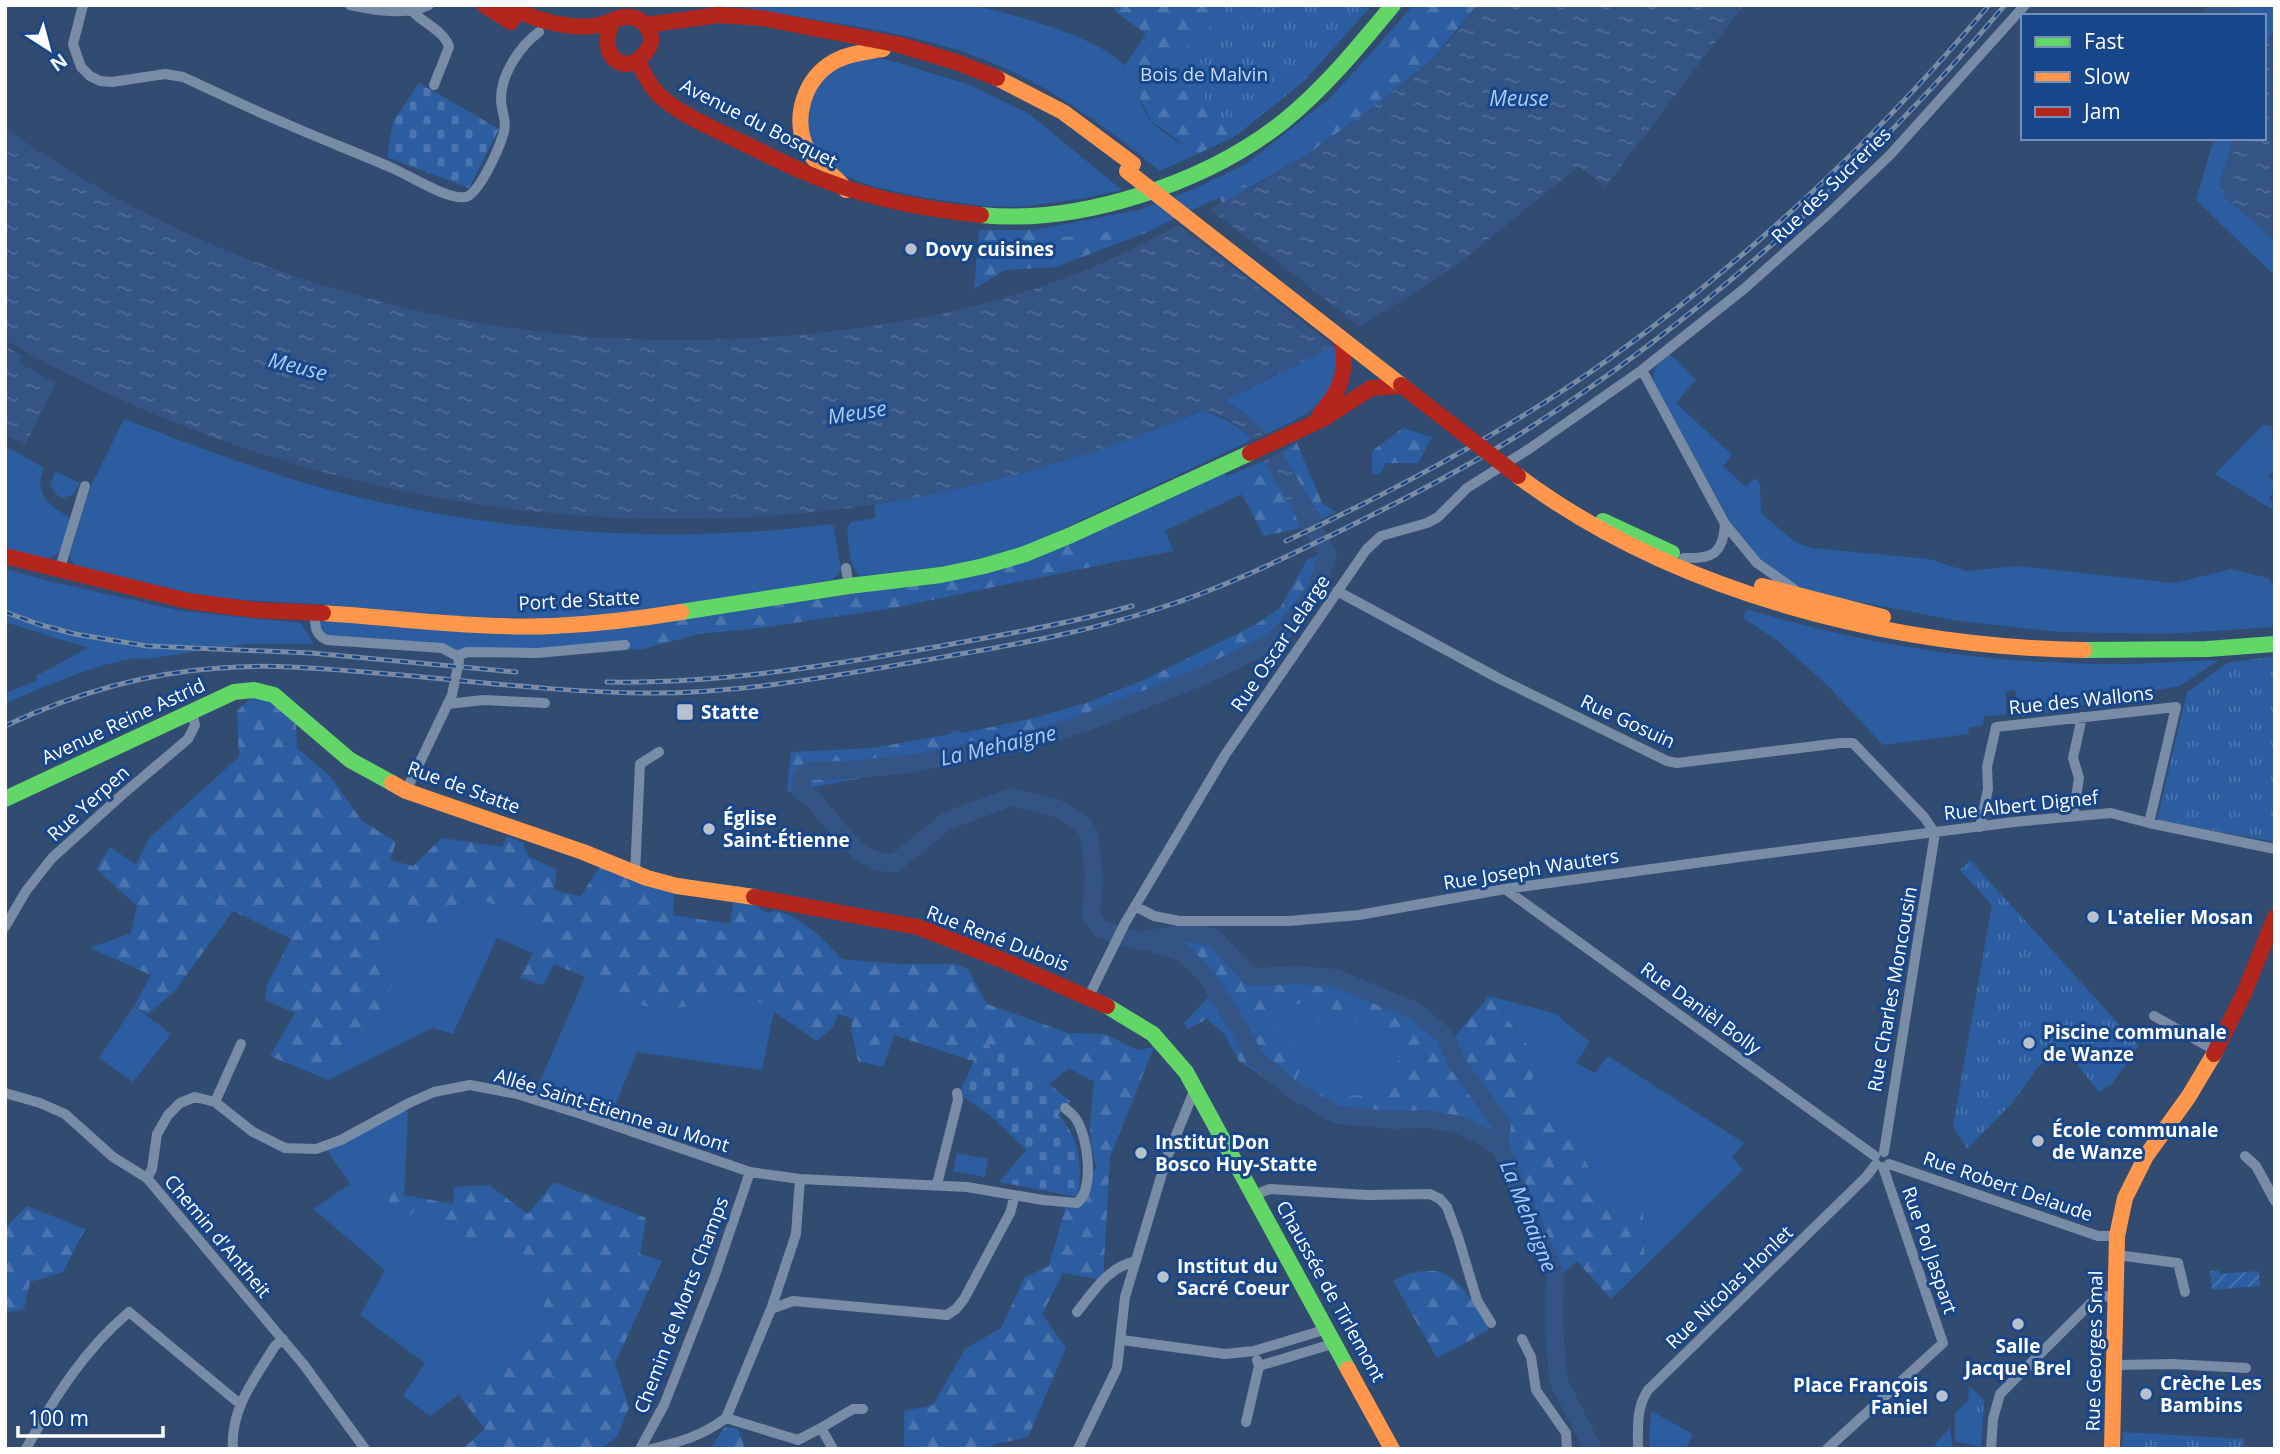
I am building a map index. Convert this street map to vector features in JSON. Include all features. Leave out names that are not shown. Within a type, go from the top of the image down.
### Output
[{"type":"main road","points":[[485,5],[512,22],[539,32],[587,38],[605,46]]},
{"type":"main road","points":[[503,5],[544,21],[596,26],[630,16],[646,24],[665,25],[711,15],[733,15],[843,32],[921,49],[968,65],[1037,97],[1088,129],[1130,168],[1341,338],[1375,359],[1402,386],[1520,473],[1576,507],[1634,537],[1768,588],[1814,601],[1943,628],[2038,640],[2183,642],[2275,634]]},
{"type":"main road","name":"Avenue du Bosquet","points":[[638,62],[662,97],[694,117],[802,173],[846,190],[894,203],[975,215],[1072,212],[1124,201],[1216,163],[1266,134],[1309,99],[1393,5]]},
{"type":"main road","points":[[612,22],[605,33],[605,46],[618,62],[628,64],[638,62],[646,56],[650,48],[652,40],[646,24]]},
{"type":"main road","points":[[650,48],[665,35],[709,23],[746,24],[883,49],[932,63],[1007,92],[1130,168],[1572,515],[1629,547],[1716,582],[1818,614],[1966,642],[2037,649],[2185,652],[2275,644]]},
{"type":"main road","points":[[846,190],[836,176],[810,153],[802,132],[801,105],[807,89],[824,69],[849,55],[883,49]]},
{"type":"main road","points":[[1310,424],[1335,398],[1346,369],[1341,338]]},
{"type":"main road","points":[[1346,369],[1375,359]]},
{"type":"main road","name":"Port de Statte","points":[[5,556],[188,601],[255,610],[552,626],[637,619],[849,586],[941,575],[1025,554],[1323,419],[1371,388],[1402,386]]},
{"type":"main road","name":"Avenue Reine Astrid","points":[[5,799],[234,692],[261,689]]},
{"type":"main road","name":"Rue de Statte","points":[[261,689],[280,699],[350,760],[406,791],[583,852],[635,874]]},
{"type":"main road","name":"Rue René Dubois","points":[[635,874],[677,886],[779,901],[918,927],[1088,996],[1136,1021],[1177,1059],[1232,1154]]},
{"type":"main road","name":"Rue Georges Smal","points":[[2112,1449],[2117,1236],[2125,1198],[2146,1156],[2189,1096],[2216,1051],[2245,991],[2275,918]]},
{"type":"main road","name":"Chaussée de Tirlemont","points":[[1232,1154],[1392,1449]]},
{"type":"street","points":[[83,5],[74,44],[81,68],[90,76],[100,81],[112,82],[164,74],[183,76],[453,196],[464,197],[471,195],[483,178],[503,138],[506,126],[501,99],[505,78],[528,40],[539,32]]},
{"type":"street","points":[[350,5],[383,10],[412,7],[417,10],[429,5]]},
{"type":"street","name":"Rue des Sucreries","points":[[1529,449],[1642,370],[1762,274],[1890,155],[2025,5]]},
{"type":"street","points":[[412,7],[417,18],[446,37],[449,47],[434,85]]},
{"type":"street","points":[[1642,370],[1725,524],[1756,563],[1779,581],[1814,601]]},
{"type":"street","name":"Rue Oscar Lelarge","points":[[1088,996],[1123,926],[1226,755],[1366,550],[1381,536],[1427,523],[1438,517],[1467,488],[1529,449]]},
{"type":"street","points":[[59,571],[85,486]]},
{"type":"street","points":[[1684,558],[1702,559],[1713,554],[1721,546],[1725,524]]},
{"type":"street","points":[[846,568],[849,586]]},
{"type":"street","name":"Rue Gosuin","points":[[1337,591],[1499,678],[1667,761],[1676,763],[1853,743],[1924,817],[1935,833]]},
{"type":"street","points":[[315,612],[315,628],[320,637],[327,640],[442,648],[457,656],[459,660],[452,695],[406,791]]},
{"type":"street","points":[[457,656],[467,652],[537,653],[625,645]]},
{"type":"street","points":[[447,704],[483,700],[545,703]]},
{"type":"street","name":"Rue des Wallons","points":[[1980,827],[1987,789],[1987,767],[1996,727],[2176,707],[2149,823]]},
{"type":"street","name":"Rue Yerpen","points":[[5,927],[26,891],[52,858],[188,739],[195,725],[192,712]]},
{"type":"street","points":[[2073,816],[2079,778],[2073,758],[2082,716]]},
{"type":"street","points":[[635,874],[640,764],[659,752]]},
{"type":"street","name":"Rue Albert Dignef","points":[[1935,833],[2111,813],[2275,849]]},
{"type":"street","name":"Rue Joseph Wauters","points":[[1135,906],[1154,916],[1179,921],[1289,920],[1359,915],[1505,889],[1935,833]]},
{"type":"street","name":"Rue Charles Moncousin","points":[[1881,1161],[1935,833]]},
{"type":"street","name":"Rue Danièl Bolly","points":[[1505,889],[1881,1161]]},
{"type":"street","points":[[2154,1016],[2216,1051]]},
{"type":"street","points":[[147,1178],[152,1169],[158,1134],[168,1115],[180,1103],[195,1097],[215,1102],[241,1044]]},
{"type":"street","name":"Allée Saint-Etienne au Mont","points":[[215,1102],[253,1132],[285,1148],[316,1149],[341,1140],[434,1092],[470,1085],[517,1094],[569,1110],[750,1172],[800,1179],[967,1186],[1077,1203],[1084,1196],[1087,1158],[1084,1137],[1076,1119],[1065,1108]]},
{"type":"street","name":"Chemin d'Antheit","points":[[5,1093],[40,1103],[65,1114],[113,1157],[147,1178],[283,1339],[365,1449]]},
{"type":"street","points":[[937,1184],[958,1100],[957,1093]]},
{"type":"street","points":[[1078,1449],[1117,1368],[1125,1297],[1166,1160],[1192,1097],[1199,1093]]},
{"type":"street","points":[[2245,1156],[2275,1200]]},
{"type":"street","name":"Rue Robert Delaude","points":[[1881,1161],[2098,1236],[2117,1236]]},
{"type":"street","name":"Rue Pol Jaspart","points":[[1827,1449],[1943,1343],[1881,1161]]},
{"type":"street","name":"Rue Nicolas Honlet","points":[[1638,1449],[1641,1402],[1648,1390],[1881,1161]]},
{"type":"street","name":"Chemin de Morts Champs","points":[[640,1449],[664,1405],[715,1275],[750,1172]]},
{"type":"street","points":[[651,1449],[689,1440],[726,1418],[771,1309],[796,1234],[800,1179]]},
{"type":"street","points":[[1254,1195],[1269,1189],[1367,1195],[1430,1194],[1440,1199],[1447,1207],[1458,1237],[1477,1300],[1491,1323]]},
{"type":"street","points":[[771,1309],[793,1301],[947,1315],[964,1299],[1010,1213],[1015,1195]]},
{"type":"street","name":"Rue Georges Smal","points":[[2117,1255],[2178,1263],[2185,1292]]},
{"type":"street","points":[[1077,1312],[1113,1270],[1136,1261]]},
{"type":"street","points":[[781,1280],[793,1301]]},
{"type":"street","points":[[1991,1449],[1993,1419],[2000,1394],[2098,1296],[2117,1297]]},
{"type":"street","points":[[26,1449],[52,1401],[105,1332],[129,1312],[240,1404]]},
{"type":"street","points":[[1122,1340],[1225,1354],[1331,1336]]},
{"type":"street","points":[[1259,1366],[1331,1336]]},
{"type":"street","points":[[233,1449],[235,1415],[240,1404],[275,1346],[283,1339]]},
{"type":"street","points":[[1522,1339],[1531,1357],[1536,1390],[1566,1433],[1567,1449]]},
{"type":"street","points":[[1246,1422],[1259,1366],[1254,1351]]},
{"type":"street","points":[[2116,1364],[2246,1368]]},
{"type":"street","points":[[726,1418],[797,1440],[853,1409],[863,1409]]},
{"type":"street","points":[[821,1429],[833,1449]]},
{"type":"green space","points":[[746,5],[969,5],[1051,27],[1095,45],[1124,65],[1132,77],[1149,119],[1164,133],[1197,154],[1160,171],[1066,101],[1026,78],[973,55],[910,37],[745,8]]},
{"type":"green space","name":"Bois de Malvin","points":[[1114,5],[1372,5],[1304,81],[1234,137],[1197,154],[1150,120],[1125,65],[1146,34],[1115,11]]},
{"type":"green space","name":"Bois de Malvin","points":[[1227,5],[1372,5],[1304,81],[1234,137],[1174,59],[1223,15]]},
{"type":"green space","points":[[1413,5],[1477,5],[1432,60],[1366,112],[1305,156],[1222,203],[1220,197],[1293,155],[1402,68],[1382,41]]},
{"type":"green space","points":[[2235,5],[2275,5],[2275,32],[2266,42],[2266,14],[2242,14]]},
{"type":"green space","points":[[1382,41],[1403,68],[1333,128],[1261,177],[1145,233],[1143,221],[1096,235],[1037,238],[1034,230],[1138,210],[1192,190],[1246,164],[1330,98]]},
{"type":"green space","points":[[882,58],[970,85],[1028,113],[1122,190],[1019,207],[983,206],[875,187],[836,173],[807,140],[809,96],[835,67],[855,60]]},
{"type":"green space","points":[[419,83],[499,129],[469,188],[387,157],[393,122]]},
{"type":"green space","points":[[2213,140],[2232,140],[2220,184],[2225,197],[2275,241],[2275,276],[2196,200]]},
{"type":"green space","points":[[1144,221],[1145,233],[1056,267],[1005,270],[974,289],[979,230],[1034,230],[1038,238],[1096,235]]},
{"type":"green space","points":[[1333,345],[1339,363],[1327,394],[1310,411],[1289,423],[1266,434],[1246,414],[1224,400],[1271,378]]},
{"type":"green space","points":[[1670,354],[1696,380],[1676,403],[1732,455],[1723,466],[1746,487],[1755,478],[1760,483],[1761,513],[1795,542],[1812,548],[1929,559],[1966,571],[2019,566],[2175,583],[2231,569],[2268,578],[2275,587],[2275,627],[2165,634],[2060,632],[1958,621],[1804,591],[1758,561],[1730,522],[1653,380],[1654,371]]},
{"type":"green space","points":[[1202,411],[1229,422],[1252,440],[1020,549],[976,563],[860,576],[853,566],[847,527],[851,522],[875,518],[874,505],[1041,467]]},
{"type":"green space","points":[[124,419],[304,483],[453,516],[578,531],[642,534],[768,531],[830,524],[834,527],[841,571],[832,580],[647,611],[568,619],[441,616],[192,595],[82,570],[72,561],[70,555],[90,488]]},
{"type":"green space","points":[[2263,425],[2275,430],[2271,438],[2275,442],[2275,470],[2268,476],[2275,481],[2275,489],[2269,498],[2274,503],[2273,510],[2215,474]]},
{"type":"green space","points":[[1403,428],[1432,437],[1418,463],[1386,463],[1379,475],[1372,474],[1372,451]]},
{"type":"green space","points":[[1297,443],[1322,503],[1336,512],[1322,519],[1281,452]]},
{"type":"green space","points":[[5,446],[44,468],[40,484],[45,497],[55,508],[70,517],[61,549],[50,558],[35,558],[5,549]]},
{"type":"green space","points":[[1264,461],[1301,528],[1264,536],[1242,494],[1246,468]]},
{"type":"green space","points":[[1246,468],[1242,494],[1165,531],[1174,551],[1110,563],[1078,540],[1224,472],[1227,476]]},
{"type":"green space","points":[[55,471],[80,483],[74,494],[63,498],[58,496],[50,486]]},
{"type":"green space","points":[[1078,540],[1110,563],[893,608],[761,628],[698,634],[643,649],[647,624],[943,581]]},
{"type":"green space","points":[[1327,551],[1328,555],[1314,593],[1281,639],[1200,682],[1068,734],[1017,749],[787,792],[791,752],[873,748],[950,734],[954,730],[963,733],[1034,718],[1086,703],[1144,680],[1255,625],[1280,608],[1307,560]]},
{"type":"green space","points":[[5,569],[181,611],[301,623],[314,644],[246,644],[117,662],[76,674],[5,704],[5,693],[37,681],[36,676],[88,648],[5,622]]},
{"type":"green space","points":[[1747,609],[1833,632],[1964,655],[2097,664],[2219,660],[2180,686],[2148,692],[2147,701],[2098,708],[2097,701],[2069,709],[2018,717],[2015,690],[2006,691],[2006,715],[1984,716],[1983,725],[1968,728],[1969,734],[1883,745],[1827,685],[1778,641],[1743,618]]},
{"type":"green space","points":[[315,612],[647,624],[643,649],[625,650],[625,645],[453,652],[320,637]]},
{"type":"green space","points":[[2275,656],[2275,842],[2157,820],[2187,692],[2228,663]]},
{"type":"green space","points":[[251,698],[269,700],[296,723],[297,748],[330,776],[362,821],[396,842],[390,860],[413,866],[442,838],[502,847],[507,836],[523,843],[528,856],[557,870],[554,890],[581,896],[599,867],[674,889],[673,915],[730,924],[734,899],[756,902],[762,911],[770,913],[775,910],[791,916],[814,931],[842,959],[898,964],[955,964],[968,969],[987,1004],[1068,1033],[1104,1034],[1138,1050],[1154,1047],[1110,1157],[1103,1280],[1063,1273],[1042,1314],[1066,1348],[1028,1437],[992,1445],[993,1449],[904,1449],[904,1411],[933,1405],[965,1349],[1001,1328],[1025,1277],[1049,1266],[1066,1205],[1077,1202],[1087,1178],[1097,1168],[1090,1137],[1094,1082],[1069,1068],[1049,1084],[1010,1052],[979,1049],[974,1060],[969,1060],[894,1035],[883,1067],[858,1061],[851,1029],[853,1019],[838,1014],[833,1027],[817,1041],[746,993],[704,1006],[653,1008],[618,999],[585,977],[554,964],[543,985],[520,978],[539,940],[530,918],[472,896],[454,907],[438,941],[431,940],[410,915],[385,956],[395,979],[372,1025],[328,1080],[270,1056],[295,1013],[265,1000],[267,985],[291,939],[233,911],[175,991],[148,1014],[134,1006],[151,975],[90,948],[131,933],[137,906],[96,869],[110,847],[136,865],[149,838],[239,757],[237,711]]},
{"type":"green space","points":[[1970,860],[2139,1046],[2111,1085],[2099,1092],[2064,1048],[2038,1067],[2014,1101],[1967,1149],[1953,1126],[1992,905],[1960,870]]},
{"type":"green space","points":[[472,896],[530,918],[539,940],[532,953],[497,938],[453,1034],[432,1028],[328,1080],[372,1025],[385,956],[410,915],[431,940],[454,907]]},
{"type":"green space","points":[[1187,933],[1213,937],[1251,977],[1262,971],[1335,973],[1422,1011],[1453,1039],[1489,996],[1537,1057],[1528,1100],[1570,1129],[1613,1217],[1643,1209],[1645,1266],[1611,1299],[1577,1261],[1561,1275],[1545,1270],[1493,1153],[1458,1130],[1422,1124],[1373,1125],[1341,1121],[1278,1086],[1239,1061],[1224,1034],[1207,1019],[1187,1029],[1184,1023],[1214,991],[1206,976],[1183,953],[1145,940]],"holes":[[[1303,1003],[1319,1020],[1329,1009],[1391,1031],[1402,1056],[1376,1095],[1314,1094],[1296,1079],[1300,1070],[1297,1047],[1258,1011]]]},
{"type":"green space","points":[[585,977],[618,999],[704,1006],[746,993],[774,1012],[762,1070],[637,1052],[609,1120],[534,1095]]},
{"type":"green space","points":[[1489,996],[1554,1013],[1590,1042],[1576,1063],[1595,1073],[1608,1056],[1744,1143],[1732,1157],[1743,1170],[1645,1266],[1643,1209],[1613,1217],[1570,1129],[1528,1100],[1537,1057]]},
{"type":"green space","points":[[1303,1003],[1319,1020],[1329,1009],[1391,1031],[1402,1056],[1376,1095],[1323,1096],[1307,1089],[1299,1081],[1283,1058],[1258,1011]]},
{"type":"green space","points":[[134,1006],[171,1034],[133,1082],[99,1058]]},
{"type":"green space","points":[[984,1044],[1010,1052],[1070,1101],[1058,1115],[1066,1124],[1078,1153],[1078,1197],[999,1182],[1026,1150],[991,1116],[959,1094],[979,1049]]},
{"type":"green space","points":[[402,1107],[408,1112],[405,1177],[390,1187],[419,1206],[452,1234],[523,1251],[546,1299],[533,1340],[430,1416],[403,1396],[425,1363],[360,1315],[385,1270],[313,1209],[350,1184],[324,1146]]},
{"type":"green space","points":[[957,1153],[988,1159],[985,1177],[953,1171]]},
{"type":"green space","points":[[405,1177],[404,1195],[453,1204],[454,1187],[489,1185],[528,1214],[554,1182],[646,1218],[640,1254],[662,1261],[615,1363],[629,1407],[617,1437],[600,1449],[464,1448],[485,1429],[457,1393],[533,1340],[546,1299],[522,1251],[452,1234],[419,1206],[403,1223],[387,1223],[390,1187]]},
{"type":"green space","points":[[27,1206],[85,1229],[63,1272],[30,1282],[24,1309],[5,1313],[5,1228]]},
{"type":"green space","points":[[2218,1270],[2220,1274],[2259,1271],[2260,1286],[2212,1290],[2210,1271]]},
{"type":"green space","points":[[1437,1271],[1455,1281],[1469,1296],[1489,1330],[1437,1358],[1393,1281],[1407,1274]]},
{"type":"green space","points":[[1969,1386],[1984,1400],[1982,1434],[1967,1420]]},
{"type":"green space","points":[[1968,1401],[1967,1420],[1982,1434],[1981,1447],[1955,1441],[1955,1413]]},
{"type":"green space","points":[[1651,1411],[1693,1434],[1686,1449],[1649,1449]]},
{"type":"green space","points":[[725,1427],[738,1429],[745,1449],[710,1449]]},
{"type":"green space","points":[[1950,1428],[1953,1449],[1942,1449],[1934,1445]]},
{"type":"green space","points":[[2123,1432],[2244,1439],[2243,1449],[2122,1449]]},
{"type":"water","name":"Meuse","points":[[1477,5],[1744,5],[1605,187],[1579,166],[1453,268],[1314,356],[1224,400],[1246,414],[1266,434],[1252,440],[1223,417],[1202,411],[1133,439],[1066,460],[987,482],[908,499],[792,514],[675,519],[559,514],[443,499],[328,474],[217,439],[109,394],[5,340],[5,128],[91,183],[180,230],[273,269],[370,299],[468,321],[568,335],[669,340],[810,334],[891,323],[970,307],[1048,284],[1130,250],[1269,178],[1328,140],[1431,61]]},
{"type":"water","points":[[2208,5],[2235,5],[2242,14],[2201,14]]},
{"type":"water","points":[[2275,32],[2275,241],[2225,197],[2220,184],[2232,140],[2266,140],[2266,42]]},
{"type":"water","points":[[5,346],[22,356],[19,363],[56,383],[25,445],[5,435]]},
{"type":"water","points":[[1281,452],[1322,519],[1301,528],[1264,461]]},
{"type":"pier","points":[[1207,207],[1364,330],[1335,347],[1176,223]]},
{"type":"waterway","name":"La Mehaigne","points":[[1300,506],[1328,555],[1314,593],[1276,640],[1199,678],[1085,723],[1017,744],[908,764],[808,771],[802,777],[801,791],[814,801],[861,852],[882,862],[895,863],[947,821],[1011,797],[1056,808],[1082,823],[1089,834],[1094,876],[1091,916],[1100,929],[1183,953],[1206,976],[1255,1058],[1293,1090],[1337,1115],[1393,1120],[1428,1119],[1459,1125],[1499,1144],[1555,1275],[1554,1323],[1558,1380],[1593,1449]]},
{"type":"waterway","name":"La Mehaigne","points":[[1149,939],[1187,933],[1213,937],[1251,977],[1297,975],[1336,978],[1415,1011],[1445,1036],[1457,1063],[1502,1125],[1499,1144]]},
{"type":"railway","points":[[1286,541],[1411,480],[1492,435],[1571,385],[1661,320],[1761,238],[1857,149],[1947,54],[1989,5]]},
{"type":"railway","points":[[5,726],[57,704],[137,680],[238,667],[328,669],[608,692],[678,693],[748,688],[851,673],[1041,639],[1131,617],[1184,600],[1276,561],[1450,475],[1512,439],[1648,346],[1713,295],[1836,185],[1895,127],[2005,5]]},
{"type":"railway","points":[[607,682],[689,680],[812,667],[1009,633],[1132,606]]},
{"type":"railway","points":[[5,612],[75,634],[147,646],[311,653],[516,672]]},
{"type":"traffic: fast","points":[[981,215],[1059,213],[1100,206],[1180,181],[1218,163],[1253,143],[1314,95],[1393,5]]},
{"type":"traffic: fast","points":[[681,612],[941,575],[984,566],[1025,554],[1071,535],[1250,453]]},
{"type":"traffic: fast","points":[[1603,521],[1672,553]]},
{"type":"traffic: fast","points":[[2084,650],[2207,649],[2275,644]]},
{"type":"traffic: fast","points":[[5,799],[234,692],[254,690],[274,695],[350,760],[392,783]]},
{"type":"traffic: fast","points":[[1107,1006],[1153,1034],[1186,1072],[1348,1369]]},
{"type":"traffic: slow","points":[[846,190],[808,151],[801,126],[804,100],[808,89],[824,68],[853,54],[883,49]]},
{"type":"traffic: slow","points":[[997,78],[1063,112],[1133,164]]},
{"type":"traffic: slow","points":[[1127,171],[1401,385]]},
{"type":"traffic: slow","points":[[1518,476],[1579,517],[1645,552],[1715,582],[1787,606],[1935,638],[2084,650]]},
{"type":"traffic: slow","points":[[1762,586],[1883,617]]},
{"type":"traffic: slow","points":[[323,613],[524,627],[601,623],[681,612]]},
{"type":"traffic: slow","points":[[392,783],[406,791],[583,852],[647,878],[677,886],[754,897]]},
{"type":"traffic: slow","points":[[2112,1449],[2117,1236],[2125,1198],[2146,1156],[2189,1096],[2214,1054]]},
{"type":"traffic: slow","points":[[1348,1369],[1392,1449]]},
{"type":"traffic: jam","points":[[484,5],[511,22]]},
{"type":"traffic: jam","points":[[503,5],[562,25],[599,25],[623,17],[636,18],[645,25],[652,40],[637,61],[628,64],[613,57],[608,37],[612,22]]},
{"type":"traffic: jam","points":[[646,25],[719,15],[762,18],[900,45],[997,78]]},
{"type":"traffic: jam","points":[[638,62],[655,90],[677,109],[796,169],[825,181],[891,201],[981,215]]},
{"type":"traffic: jam","points":[[1320,414],[1334,396],[1341,379],[1344,360],[1341,338]]},
{"type":"traffic: jam","points":[[1401,385],[1518,476]]},
{"type":"traffic: jam","points":[[1250,453],[1323,419],[1371,388],[1402,386]]},
{"type":"traffic: jam","points":[[5,556],[188,601],[255,610],[323,613]]},
{"type":"traffic: jam","points":[[754,897],[918,927],[1107,1006]]},
{"type":"traffic: jam","points":[[2214,1054],[2245,991],[2275,917]]},
{"type":"place","name":"Dovy cuisines","points":[[911,249]]},
{"type":"place","name":"Statte","points":[[685,712]]},
{"type":"place","name":"Église Saint-Étienne","points":[[709,829]]},
{"type":"place","name":"L'atelier Mosan","points":[[2093,917]]},
{"type":"place","name":"Piscine communale de Wanze","points":[[2029,1043]]},
{"type":"place","name":"École communale de Wanze","points":[[2038,1141]]},
{"type":"place","name":"Institut Don Bosco Huy-Statte","points":[[1141,1153]]},
{"type":"place","name":"Institut du Sacré Coeur","points":[[1163,1277]]},
{"type":"place","name":"Salle Jacque Brel","points":[[2018,1324]]},
{"type":"place","name":"Crèche Les Bambins","points":[[2146,1394]]},
{"type":"place","name":"Place François Faniel","points":[[1942,1396]]}]
